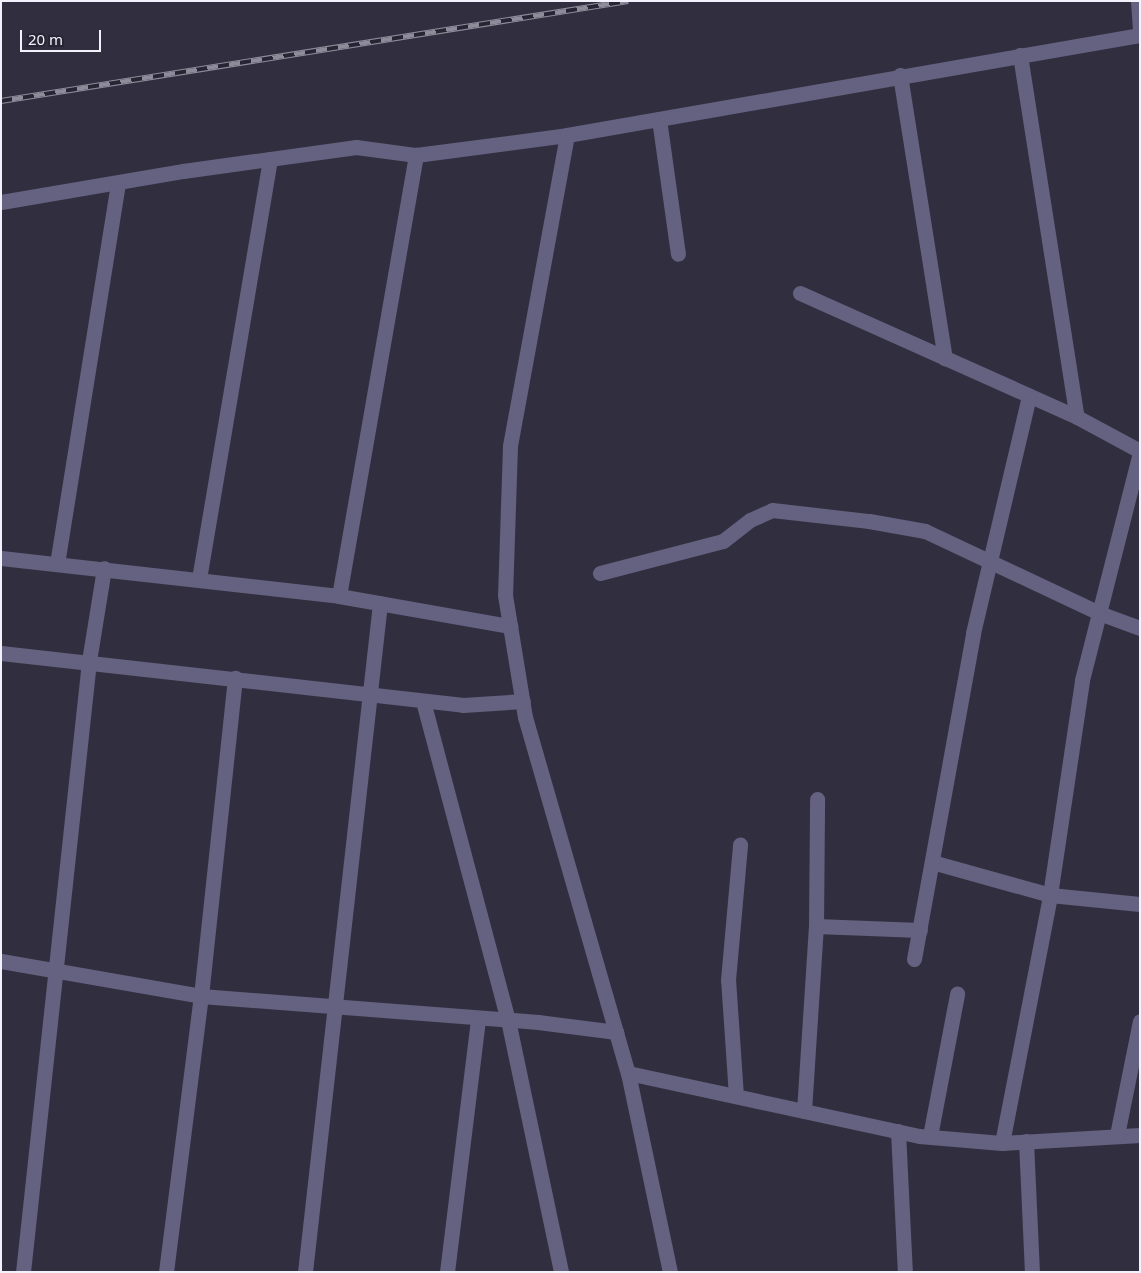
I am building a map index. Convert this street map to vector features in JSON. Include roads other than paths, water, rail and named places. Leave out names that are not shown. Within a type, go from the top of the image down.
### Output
[{"type":"street","points":[[1,202],[356,147],[416,155],[567,136],[900,75],[1140,34],[1138,1]]},
{"type":"street","points":[[1020,55],[1077,417]]},
{"type":"street","points":[[900,75],[946,358]]},
{"type":"street","points":[[659,119],[678,254]]},
{"type":"street","points":[[567,136],[510,446],[505,595],[523,701],[628,1073],[670,1272]]},
{"type":"street","points":[[339,596],[416,155]]},
{"type":"street","points":[[200,579],[270,159]]},
{"type":"street","points":[[57,564],[118,184]]},
{"type":"street","points":[[800,293],[1077,417],[1140,452],[1082,680],[1050,895],[1002,1143]]},
{"type":"street","points":[[914,959],[972,633],[1029,396]]},
{"type":"street","points":[[600,573],[723,541],[750,520],[772,510],[870,521],[925,531],[1099,613],[1140,628]]},
{"type":"street","points":[[1,558],[104,568],[339,596],[510,626]]},
{"type":"street","points":[[23,1272],[89,661],[104,568]]},
{"type":"street","points":[[305,1272],[380,603]]},
{"type":"street","points":[[1,653],[89,661],[369,696],[463,705],[523,701]]},
{"type":"street","points":[[166,1272],[201,996],[235,678]]},
{"type":"street","points":[[423,701],[508,1020],[561,1272]]},
{"type":"street","points":[[804,1111],[816,926],[817,799]]},
{"type":"street","points":[[736,1096],[728,980],[740,845]]},
{"type":"street","points":[[932,862],[1050,895],[1140,904]]},
{"type":"street","points":[[816,926],[920,930]]},
{"type":"street","points":[[1,961],[201,996],[335,1008],[508,1020],[616,1032]]},
{"type":"street","points":[[930,1136],[957,994]]},
{"type":"street","points":[[447,1272],[478,1018]]},
{"type":"street","points":[[1117,1135],[1138,1041],[1140,1021]]},
{"type":"street","points":[[628,1073],[898,1131],[930,1136],[1002,1143],[1140,1135]]},
{"type":"street","points":[[898,1131],[905,1272]]},
{"type":"street","points":[[1026,1141],[1032,1272]]},
{"type":"railway","points":[[1,101],[628,1]]}]
